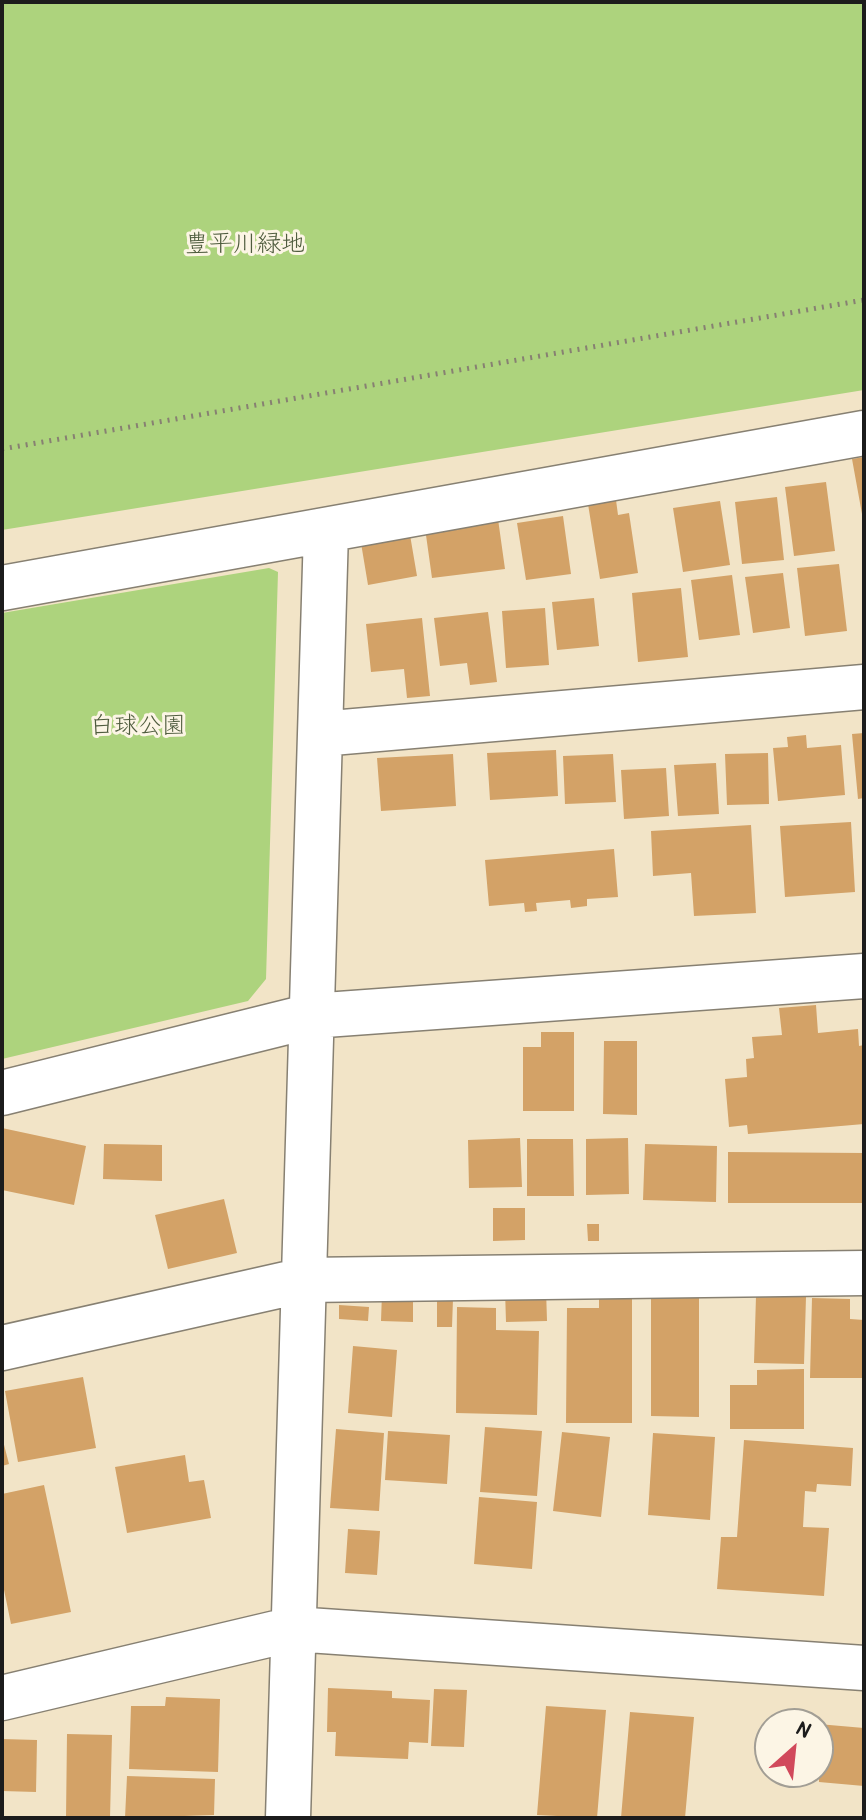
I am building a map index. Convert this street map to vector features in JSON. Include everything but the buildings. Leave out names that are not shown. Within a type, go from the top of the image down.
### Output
[{"type":"street","points":[[2,588],[864,433]]},
{"type":"street","points":[[288,1818],[326,531]]},
{"type":"street","points":[[320,734],[864,687]]},
{"type":"street","points":[[2,1093],[311,1016],[864,976]]},
{"type":"street","points":[[2,1348],[304,1280],[864,1273]]},
{"type":"street","points":[[2,1698],[293,1629],[864,1668]]},
{"type":"path","points":[[2,449],[864,300]]},
{"type":"green space","name":"豊平川緑地","points":[[2,2],[864,2],[864,390],[2,530]]},
{"type":"green space","name":"白球公園","points":[[269,568],[278,572],[266,979],[248,1001],[2,1059],[2,613]]}]
